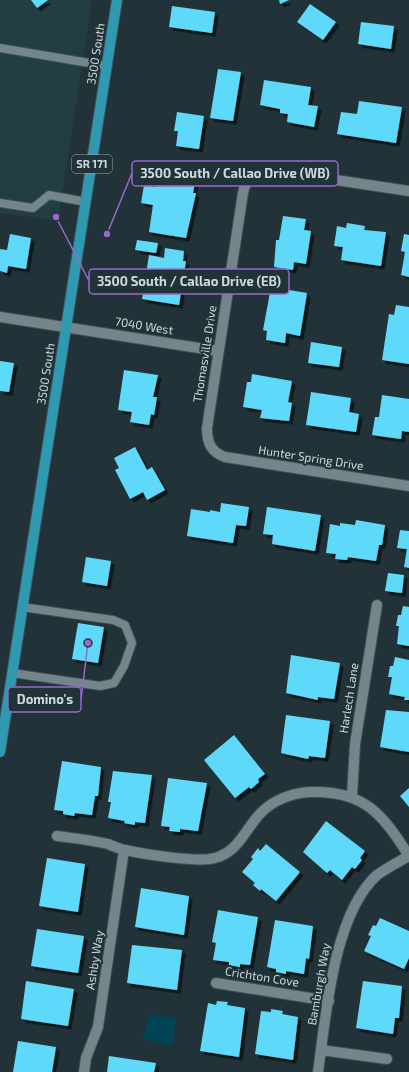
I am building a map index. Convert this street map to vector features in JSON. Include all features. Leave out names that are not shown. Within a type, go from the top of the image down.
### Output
[{"type":"main road","name":"3500 South","points":[[0,752],[117,0]]},
{"type":"street","name":"Thomasville Drive","points":[[211,448],[208,442],[207,428],[246,181],[255,173],[270,170],[409,191]]},
{"type":"street","name":"7040 West","points":[[0,317],[218,351]]},
{"type":"street","name":"Hunter Spring Drive","points":[[211,448],[220,455],[231,458],[409,486]]},
{"type":"street","name":"Harlech Lane","points":[[352,796],[354,753],[377,605]]},
{"type":"street","points":[[57,836],[108,844],[124,850],[196,860],[215,858],[237,846],[256,818],[265,809],[285,797],[298,793],[342,793],[352,796],[380,816],[392,830],[409,856]]},
{"type":"street","name":"Ashby Way","points":[[84,1072],[86,1058],[98,1027],[124,850]]},
{"type":"street","name":"Bamburgh Way","points":[[318,1072],[335,961],[342,936],[357,903],[378,875],[409,856]]},
{"type":"street","name":"Crichton Cove","points":[[216,983],[329,1000]]},
{"type":"street","points":[[321,1050],[387,1059]]},
{"type":"lane","points":[[0,48],[107,66]]},
{"type":"lane","points":[[0,203],[33,208],[49,196],[86,202]]},
{"type":"lane","points":[[12,673],[100,686],[114,683],[124,666],[132,643],[125,625],[113,620],[22,607]]},
{"type":"shaded area","points":[[0,0],[92,0],[58,221],[0,213]]},
{"type":"shaded area","points":[[149,1014],[176,1018],[172,1046],[143,1039]]},
{"type":"building","points":[[31,0],[48,0],[37,8]]},
{"type":"building","points":[[279,0],[289,0],[280,4]]},
{"type":"building","points":[[310,4],[336,22],[323,40],[297,22]]},
{"type":"building","points":[[172,6],[215,12],[212,33],[169,27]]},
{"type":"building","points":[[361,22],[394,26],[391,49],[358,44]]},
{"type":"building","points":[[218,69],[241,72],[233,121],[210,118]]},
{"type":"building","points":[[264,80],[311,87],[308,105],[318,106],[314,127],[287,122],[288,114],[280,113],[280,109],[260,105]]},
{"type":"building","points":[[359,101],[402,107],[396,143],[337,134],[341,112],[357,114]]},
{"type":"building","points":[[177,112],[204,116],[199,149],[176,146],[178,131],[174,131]]},
{"type":"building","points":[[158,171],[196,177],[193,193],[196,193],[186,238],[149,232],[153,205],[141,203],[144,185],[156,187]]},
{"type":"building","points":[[283,216],[306,219],[304,230],[311,231],[306,264],[294,262],[293,270],[274,267],[276,240],[279,240]]},
{"type":"building","points":[[347,223],[365,226],[364,230],[386,232],[381,266],[341,260],[343,247],[334,246],[337,226],[346,228]]},
{"type":"building","points":[[10,234],[31,238],[26,269],[8,266],[7,273],[0,271],[0,249],[7,250]]},
{"type":"building","points":[[404,234],[409,235],[409,277],[401,275],[405,252],[401,251]]},
{"type":"building","points":[[137,240],[158,243],[156,253],[135,250]]},
{"type":"building","points":[[165,248],[184,251],[183,261],[186,261],[179,305],[142,299],[149,255],[164,258]]},
{"type":"building","points":[[271,287],[307,293],[300,336],[286,333],[285,343],[266,340],[267,331],[263,330]]},
{"type":"building","points":[[396,305],[409,307],[409,364],[382,360],[389,314],[394,315]]},
{"type":"building","points":[[311,342],[342,347],[339,367],[308,363]]},
{"type":"building","points":[[0,361],[14,363],[9,392],[0,391]]},
{"type":"building","points":[[124,370],[158,375],[153,397],[157,397],[154,415],[151,414],[149,425],[130,422],[132,412],[118,410]]},
{"type":"building","points":[[252,374],[292,381],[288,402],[292,403],[289,421],[260,418],[262,410],[243,407],[247,382],[251,382]]},
{"type":"building","points":[[311,392],[351,398],[349,412],[359,414],[356,432],[306,425]]},
{"type":"building","points":[[382,395],[409,399],[409,432],[402,431],[401,439],[372,435],[375,417],[379,417]]},
{"type":"building","points":[[135,447],[147,470],[152,467],[165,490],[147,500],[143,492],[130,499],[115,470],[119,468],[114,458]]},
{"type":"building","points":[[221,503],[249,507],[246,526],[236,525],[233,543],[187,536],[191,509],[220,512]]},
{"type":"building","points":[[267,507],[321,515],[315,551],[272,544],[273,535],[263,534]]},
{"type":"building","points":[[356,520],[385,525],[382,545],[379,545],[376,561],[348,557],[347,560],[335,559],[336,554],[326,553],[330,524],[340,526],[340,523],[355,525]]},
{"type":"building","points":[[400,530],[409,531],[409,568],[404,567],[407,549],[397,548]]},
{"type":"building","points":[[86,557],[111,561],[107,586],[82,582]]},
{"type":"building","points":[[388,573],[404,575],[402,593],[385,591]]},
{"type":"building","points":[[403,606],[409,607],[409,646],[397,644],[399,626],[396,626],[398,615],[401,615]]},
{"type":"building","points":[[78,623],[104,627],[98,663],[72,659]]},
{"type":"building","points":[[291,655],[340,663],[334,699],[318,697],[318,700],[286,693]]},
{"type":"building","points":[[395,657],[409,660],[409,700],[404,700],[405,697],[389,694],[392,677],[388,677],[390,666],[393,666]]},
{"type":"building","points":[[386,710],[409,712],[409,752],[380,747]]},
{"type":"building","points":[[286,715],[330,721],[325,758],[309,756],[308,759],[281,753]]},
{"type":"building","points":[[234,735],[265,774],[258,779],[259,782],[251,789],[249,787],[235,798],[204,760]]},
{"type":"building","points":[[62,761],[101,767],[98,796],[95,796],[92,815],[75,813],[74,816],[63,814],[63,811],[54,810]]},
{"type":"building","points":[[113,771],[152,775],[145,823],[135,822],[135,825],[124,823],[125,821],[108,818],[111,802],[108,802]]},
{"type":"building","points":[[168,778],[207,783],[198,831],[180,829],[180,832],[169,831],[170,827],[161,826]]},
{"type":"building","points":[[409,788],[409,807],[400,796]]},
{"type":"building","points":[[326,821],[365,851],[360,858],[362,860],[355,869],[352,867],[342,880],[330,870],[327,873],[303,852]]},
{"type":"building","points":[[266,844],[300,872],[276,901],[261,889],[260,891],[253,885],[255,883],[242,872],[253,859],[251,857],[258,848],[260,851]]},
{"type":"building","points":[[47,858],[85,864],[78,912],[39,906]]},
{"type":"building","points":[[141,888],[189,896],[184,935],[135,927]]},
{"type":"building","points":[[218,910],[258,917],[250,965],[240,964],[240,967],[229,965],[229,962],[213,960],[216,943],[212,942]]},
{"type":"building","points":[[380,918],[409,931],[409,958],[404,969],[364,951],[371,936],[368,935],[373,925],[376,926]]},
{"type":"building","points":[[275,920],[313,926],[309,959],[306,958],[304,974],[286,971],[286,974],[276,972],[276,969],[267,967]]},
{"type":"building","points":[[37,929],[84,936],[78,973],[31,966]]},
{"type":"building","points":[[132,945],[182,950],[177,990],[127,983]]},
{"type":"building","points":[[26,981],[74,989],[68,1026],[21,1019]]},
{"type":"building","points":[[363,981],[402,986],[399,1018],[395,1018],[393,1034],[356,1028]]},
{"type":"building","points":[[217,1001],[228,1002],[227,1005],[245,1008],[239,1057],[200,1051],[208,1003],[216,1005]]},
{"type":"building","points":[[271,1009],[283,1011],[282,1014],[298,1017],[293,1060],[255,1054],[261,1011],[271,1012]]},
{"type":"building","points":[[18,1041],[56,1047],[52,1072],[13,1072]]},
{"type":"building","points":[[109,1056],[156,1063],[154,1072],[107,1072]]},
{"type":"place","name":"3500 South / Callao Drive (EB)","points":[[56,217]]},
{"type":"place","name":"3500 South / Callao Drive (WB)","points":[[107,234]]},
{"type":"place","name":"Domino's","points":[[88,643]]}]
